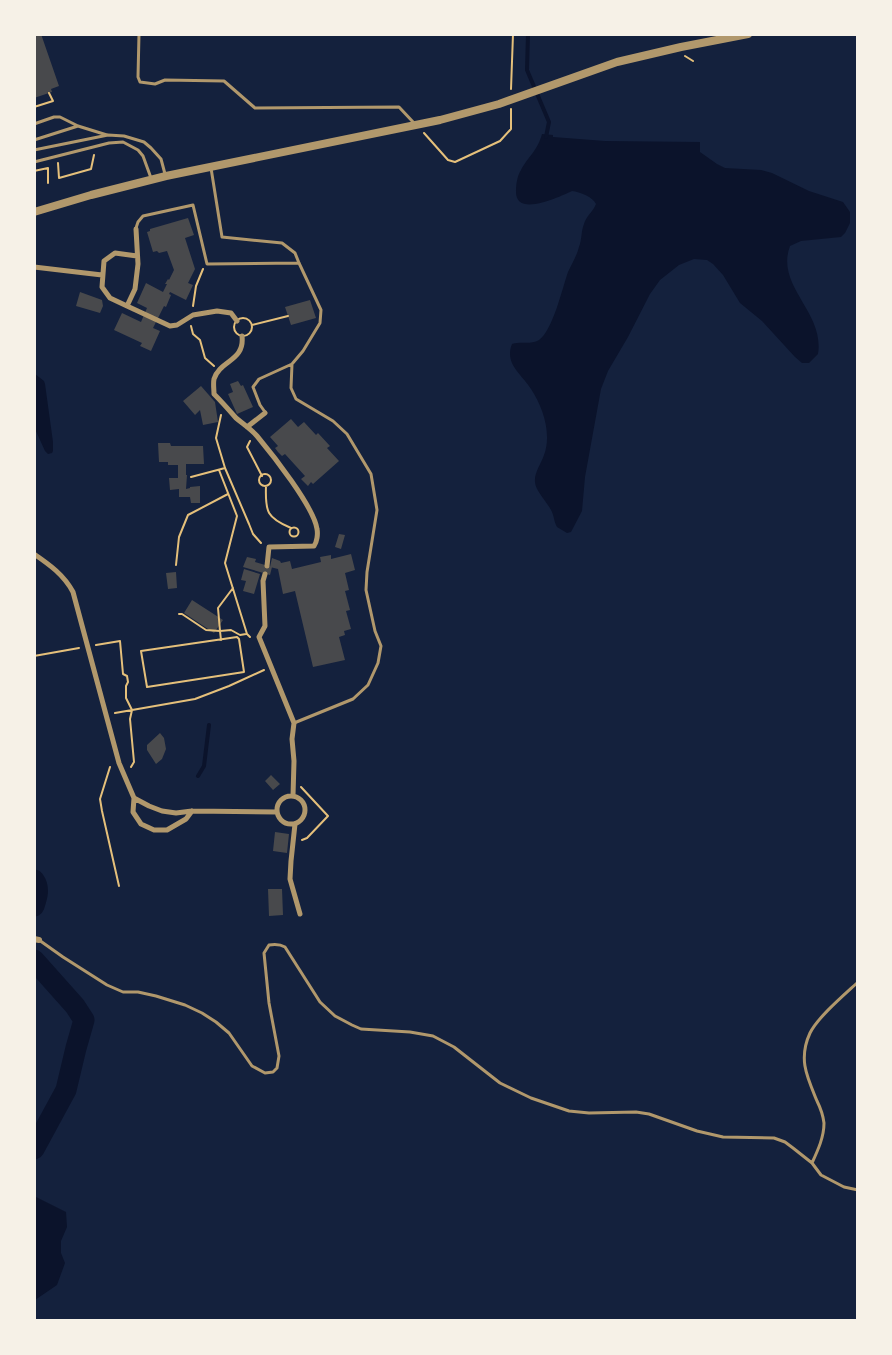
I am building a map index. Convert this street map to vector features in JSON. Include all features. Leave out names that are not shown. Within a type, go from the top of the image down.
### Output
[{"type":"street","points":[[34,212],[166,176],[416,126],[499,104],[617,62],[748,34]]},
{"type":"street","points":[[127,306],[135,289],[138,264],[136,229]]},
{"type":"street","points":[[137,256],[115,253],[104,261],[102,287],[110,298],[170,326],[206,312],[225,311],[231,313],[237,321]]},
{"type":"street","points":[[34,267],[102,275]]},
{"type":"street","points":[[243,336],[240,351],[214,378],[214,394],[256,436],[300,494],[314,516],[318,529],[314,546],[269,547],[267,566]]},
{"type":"street","points":[[247,427],[266,413]]},
{"type":"street","points":[[34,554],[67,581],[73,592],[116,750],[135,798],[133,812],[141,824],[154,830],[167,830],[186,819],[192,812]]},
{"type":"street","points":[[265,574],[263,581],[265,626],[259,637],[294,723],[293,796]]},
{"type":"street","points":[[293,796],[302,801],[305,809],[303,818],[295,824],[286,823],[278,812],[282,800],[293,796]]},
{"type":"street","points":[[135,798],[162,811],[176,813],[278,812]]},
{"type":"street","points":[[295,824],[290,879],[300,914]]},
{"type":"lane","points":[[139,34],[138,77],[140,82],[155,84],[165,80],[224,81],[255,108],[399,107],[416,126]]},
{"type":"lane","points":[[34,124],[60,117],[78,126],[108,135],[124,136],[144,142],[160,159],[166,176]]},
{"type":"lane","points":[[34,140],[78,126]]},
{"type":"lane","points":[[34,150],[108,135]]},
{"type":"lane","points":[[34,162],[109,143],[123,142],[138,150],[143,156],[151,180]]},
{"type":"lane","points":[[211,166],[222,237],[282,243],[296,253],[321,310],[320,323],[292,364],[259,379],[253,387],[266,413]]},
{"type":"lane","points":[[136,229],[143,216],[193,205],[207,264],[299,264]]},
{"type":"lane","points":[[292,364],[291,388],[296,399],[333,421],[347,434],[371,474],[377,510],[366,590],[375,631],[381,646],[378,663],[368,685],[353,699],[294,723]]},
{"type":"lane","points":[[37,939],[123,992],[138,992],[156,996],[202,1013],[229,1033],[252,1066],[265,1073],[273,1072],[277,1068],[279,1056],[272,1023],[264,953],[269,945],[278,944],[285,947],[320,1002],[335,1016],[361,1029],[434,1036],[454,1047],[500,1083],[531,1098],[569,1111],[636,1112],[650,1114],[697,1131],[723,1137],[774,1138],[785,1142],[812,1163],[821,1175],[844,1187],[858,1190]]},
{"type":"lane","points":[[812,1163],[824,1132],[824,1120],[807,1079],[803,1061],[805,1046],[810,1031],[825,1013],[858,982]]},
{"type":"path","points":[[511,97],[513,34]]},
{"type":"path","points":[[34,107],[52,101],[49,93]]},
{"type":"path","points":[[416,126],[448,160],[455,162],[500,141],[511,129],[511,106]]},
{"type":"path","points":[[57,156],[59,178],[91,170],[95,147]]},
{"type":"path","points":[[34,171],[48,168],[48,183]]},
{"type":"path","points":[[207,264],[196,286],[191,316],[194,334],[200,340],[205,358],[220,370]]},
{"type":"path","points":[[252,325],[288,316]]},
{"type":"path","points":[[224,404],[216,438],[225,468],[253,534],[269,547]]},
{"type":"path","points":[[256,436],[247,447],[262,476],[260,483],[266,486]]},
{"type":"path","points":[[191,477],[225,468]]},
{"type":"path","points":[[219,470],[237,516],[225,563],[247,634],[251,638],[259,637]]},
{"type":"path","points":[[262,476],[267,475],[271,479],[271,483],[266,486]]},
{"type":"path","points":[[266,486],[266,504],[270,515],[274,520],[291,528]]},
{"type":"path","points":[[176,565],[179,537],[188,515],[228,494]]},
{"type":"path","points":[[221,640],[218,608],[233,588]]},
{"type":"path","points":[[179,614],[206,630],[231,630],[240,635],[247,634]]},
{"type":"path","points":[[237,637],[239,639],[244,672],[147,687],[141,651],[221,640],[237,637]]},
{"type":"path","points":[[34,656],[120,641],[123,674],[127,676],[128,682],[126,698],[132,710],[130,719],[135,762],[123,772]]},
{"type":"path","points":[[106,715],[195,699],[271,666]]},
{"type":"path","points":[[116,750],[100,799],[119,886]]},
{"type":"path","points":[[293,840],[307,838],[328,816],[294,778]]},
{"type":"water","points":[[542,134],[605,141],[700,142],[700,152],[725,168],[761,170],[772,173],[809,191],[843,202],[850,212],[850,223],[841,237],[801,241],[790,246],[787,260],[789,274],[814,325],[818,339],[818,354],[809,363],[802,363],[795,357],[762,321],[740,303],[723,275],[707,260],[694,259],[679,265],[660,280],[608,371],[601,389],[585,477],[582,511],[571,532],[567,533],[557,527],[551,510],[536,485],[536,475],[546,447],[547,430],[535,396],[512,363],[510,351],[512,344],[539,340],[549,328],[578,250],[585,221],[596,204],[586,195],[572,191],[540,203],[523,204],[518,200],[516,189],[519,175],[538,145]]},
{"type":"water","points":[[35,374],[45,384],[53,442],[53,451],[48,454],[35,429]]},
{"type":"water","points":[[34,1196],[66,1212],[67,1227],[61,1241],[61,1253],[65,1263],[57,1285],[35,1300]]},
{"type":"building","points":[[34,34],[41,34],[59,86],[51,89],[52,92],[34,98]]},
{"type":"building","points":[[188,218],[194,235],[185,238],[195,269],[188,283],[193,285],[186,300],[170,292],[166,307],[164,306],[153,328],[160,331],[151,351],[140,346],[142,343],[114,330],[122,313],[141,322],[147,308],[137,303],[146,283],[163,292],[174,270],[167,251],[153,252],[147,232],[150,229]]},
{"type":"building","points":[[80,292],[102,300],[103,306],[100,313],[76,306]]},
{"type":"building","points":[[310,300],[316,318],[291,325],[285,307]]},
{"type":"building","points":[[238,381],[241,386],[243,385],[253,407],[237,414],[228,394],[233,392],[230,384]]},
{"type":"building","points":[[201,386],[215,402],[218,422],[203,425],[200,410],[195,415],[183,401]]},
{"type":"building","points":[[291,419],[298,427],[304,422],[316,435],[318,433],[330,446],[327,448],[339,461],[308,486],[301,479],[305,476],[285,454],[282,456],[278,452],[275,448],[278,446],[270,437]]},
{"type":"building","points":[[158,443],[170,443],[171,446],[203,446],[204,464],[186,464],[186,489],[200,486],[200,503],[191,503],[190,497],[179,497],[179,489],[170,490],[169,478],[178,478],[178,465],[159,462]]},
{"type":"building","points":[[339,534],[345,535],[341,549],[335,547]]},
{"type":"building","points":[[351,554],[355,570],[345,573],[349,590],[345,591],[350,610],[346,611],[351,629],[344,631],[345,635],[339,637],[345,660],[313,667],[295,591],[283,594],[278,569],[270,567],[272,558],[281,563],[290,561],[292,569],[321,562],[320,557],[331,555],[331,559]]},
{"type":"building","points":[[247,557],[272,567],[270,575],[243,567]]},
{"type":"building","points":[[244,569],[260,574],[254,594],[243,591],[246,581],[241,580]]},
{"type":"building","points":[[176,572],[177,588],[168,589],[166,573]]},
{"type":"building","points":[[192,600],[223,620],[214,633],[184,613]]},
{"type":"building","points":[[160,733],[164,738],[166,749],[162,759],[156,764],[147,750],[147,745]]},
{"type":"building","points":[[271,775],[280,784],[273,790],[265,781]]},
{"type":"building","points":[[275,832],[289,834],[287,853],[273,851]]},
{"type":"building","points":[[268,889],[282,889],[283,915],[269,916]]},
{"type":"waterway","points":[[528,34],[527,70],[549,122],[546,137]]},
{"type":"waterway","points":[[198,776],[204,766],[209,725]]},
{"type":"waterway","points":[[34,880],[37,889],[34,906]]},
{"type":"waterway","points":[[34,960],[75,1006],[84,1020],[66,1090],[34,1149]]}]
